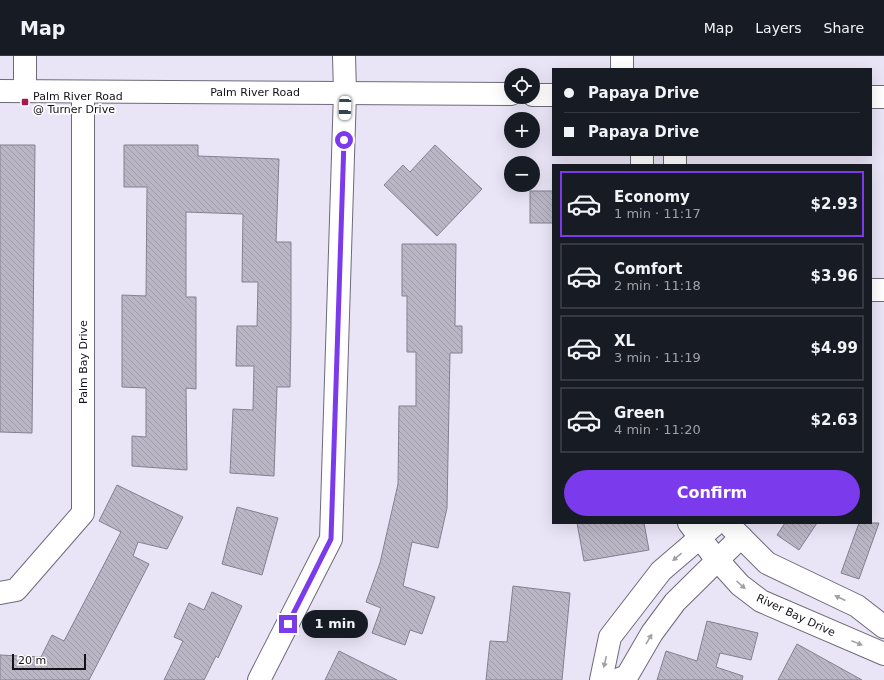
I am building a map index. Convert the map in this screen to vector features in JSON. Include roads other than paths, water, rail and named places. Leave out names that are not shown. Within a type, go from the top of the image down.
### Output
[{"type":"street","points":[[25,56],[25,91]]},
{"type":"street","points":[[259,680],[331,539],[345,92],[344,56]]},
{"type":"street","points":[[622,56],[622,68]]},
{"type":"street","name":"Palm River Road","points":[[0,91],[83,93],[345,92],[504,94]]},
{"type":"street","name":"Palm Bay Drive","points":[[0,593],[16,590],[83,513],[83,93]]},
{"type":"street","points":[[540,94],[552,95]]},
{"type":"street","points":[[872,97],[884,97]]},
{"type":"street","points":[[872,290],[884,290]]},
{"type":"street","points":[[601,680],[610,638],[694,530],[714,524]]},
{"type":"street","name":"River Bay Drive","points":[[694,530],[740,585],[761,600],[884,654]]},
{"type":"street","points":[[617,680],[627,676],[652,633],[675,602],[718,560],[734,530],[767,563],[857,606],[884,627]]},
{"type":"place","name":"Palm River Road @ Turner Drive","points":[[25,102]]}]
